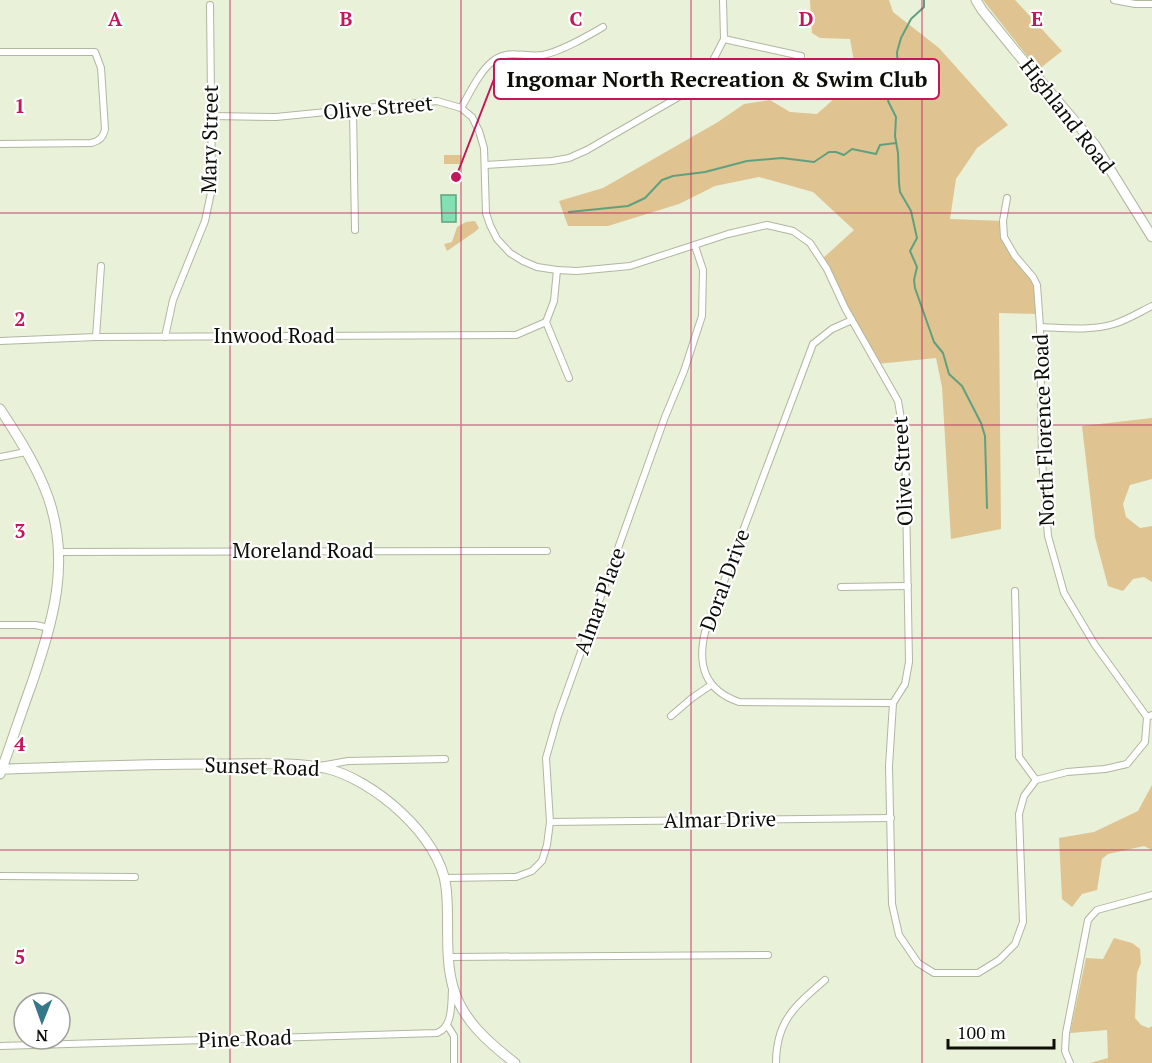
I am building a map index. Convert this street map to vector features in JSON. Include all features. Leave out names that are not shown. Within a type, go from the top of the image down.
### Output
[{"type":"street","points":[[485,165],[569,158],[660,109],[697,84],[707,72],[724,39],[723,0]]},
{"type":"street","name":"Highland Road","points":[[976,0],[1016,52],[1095,145],[1152,237]]},
{"type":"street","points":[[1114,0],[1152,4]]},
{"type":"street","name":"Mary Street","points":[[165,337],[173,300],[205,221],[212,188],[210,5]]},
{"type":"street","points":[[461,108],[492,61],[507,53],[542,55],[584,39],[603,27]]},
{"type":"street","points":[[724,39],[801,56]]},
{"type":"street","points":[[0,52],[92,52],[98,54],[103,85],[105,129],[101,139],[91,143],[0,144]]},
{"type":"street","name":"Olive Street","points":[[212,116],[276,117],[437,101],[461,108],[472,117],[484,148],[486,213],[498,239],[510,253],[537,267],[577,271],[630,266],[728,234],[767,225],[793,231],[810,243],[827,269],[833,285],[898,401],[905,442],[909,662],[904,684],[893,703],[889,766],[892,904],[899,935],[918,963],[934,973],[978,973],[999,960],[1015,944],[1023,922],[1019,814],[1024,796],[1036,780]]},
{"type":"street","points":[[353,110],[355,230]]},
{"type":"street","name":"North Florence Road","points":[[1007,198],[1003,221],[1004,237],[1015,256],[1034,277],[1036,285],[1040,327],[1042,460],[1048,536],[1064,593],[1095,645],[1150,716]]},
{"type":"street","name":"Almar Place","points":[[445,878],[516,877],[532,871],[542,861],[550,822],[546,758],[558,716],[702,316],[703,270],[695,246]]},
{"type":"street","points":[[96,337],[101,266]]},
{"type":"street","points":[[556,270],[554,301],[546,322],[569,378]]},
{"type":"street","points":[[1040,327],[1095,328],[1106,326],[1152,306]]},
{"type":"street","name":"Doral Drive","points":[[711,685],[702,661],[701,648],[705,632],[813,344],[832,329],[852,320]]},
{"type":"street","name":"Inwood Road","points":[[0,341],[96,337],[516,335],[546,322]]},
{"type":"street","points":[[0,409],[26,452],[49,500],[59,552],[57,596],[50,628],[1,772]]},
{"type":"street","points":[[0,457],[26,452]]},
{"type":"street","name":"Moreland Road","points":[[59,552],[547,551]]},
{"type":"street","points":[[841,587],[908,586]]},
{"type":"street","points":[[1015,591],[1019,756],[1036,780],[1066,772],[1105,769],[1127,764],[1145,742],[1150,716]]},
{"type":"street","points":[[0,625],[35,625],[50,628]]},
{"type":"street","points":[[670,716],[711,685],[724,696],[740,702],[893,703]]},
{"type":"street","points":[[316,767],[348,761],[445,759]]},
{"type":"street","name":"Sunset Road","points":[[1,772],[207,764],[316,767],[336,771],[358,782],[403,814],[430,843],[445,878],[453,987],[460,1004],[479,1032],[515,1063]]},
{"type":"street","name":"Almar Drive","points":[[550,822],[891,818]]},
{"type":"street","points":[[0,876],[135,877]]},
{"type":"street","points":[[1070,1063],[1065,1051],[1066,1033],[1088,920],[1097,910],[1152,895]]},
{"type":"street","points":[[449,957],[768,955]]},
{"type":"street","points":[[776,1063],[779,1037],[785,1020],[795,1006],[825,980]]},
{"type":"street","points":[[453,987],[447,1025],[454,1036],[454,1063]]},
{"type":"street","name":"Pine Road","points":[[0,1046],[432,1034],[441,1032],[447,1025]]},
{"type":"shaded area","points":[[810,0],[889,0],[893,12],[939,48],[1008,125],[977,148],[956,179],[950,219],[1003,221],[1004,237],[1033,277],[1039,314],[999,313],[1001,529],[951,539],[942,387],[936,358],[877,364],[821,260],[854,230],[813,192],[759,177],[715,186],[679,204],[608,226],[568,226],[559,201],[603,188],[718,122],[744,104],[770,100],[790,112],[817,114],[844,90],[855,67],[850,39],[820,38],[812,33]]},
{"type":"shaded area","points":[[983,0],[1015,0],[1062,51],[1038,70]]},
{"type":"shaded area","points":[[444,155],[461,155],[461,164],[444,164]]},
{"type":"shaded area","points":[[441,195],[456,195],[456,222],[442,222]]},
{"type":"shaded area","points":[[475,221],[479,228],[447,251],[444,244],[452,242],[457,227],[466,222]]},
{"type":"shaded area","points":[[1152,418],[1152,479],[1130,485],[1123,504],[1126,517],[1140,528],[1152,526],[1152,582],[1144,577],[1133,579],[1123,591],[1108,586],[1095,537],[1082,426]]},
{"type":"shaded area","points":[[1152,785],[1152,850],[1144,846],[1108,854],[1102,859],[1097,890],[1082,894],[1072,907],[1062,899],[1059,838],[1094,832],[1138,811]]},
{"type":"shaded area","points":[[1114,938],[1132,943],[1140,949],[1141,963],[1137,973],[1135,1018],[1141,1025],[1149,1028],[1152,1026],[1152,1063],[1090,1063],[1108,1058],[1107,1030],[1070,1033],[1086,958],[1103,959]]},
{"type":"waterway","points":[[924,0],[924,7],[911,19],[901,38],[897,52],[898,75],[888,101],[896,117],[895,136],[900,192],[911,211],[917,238],[910,251],[917,267],[915,288],[934,342],[943,353],[949,374],[962,386],[981,423],[985,436],[987,508]]},
{"type":"waterway","points":[[569,212],[628,206],[645,198],[662,180],[673,176],[705,172],[747,161],[782,158],[814,162],[829,152],[844,155],[852,149],[876,154],[880,145],[896,143]]},
{"type":"place","name":"Ingomar North Recreation & Swim Club","points":[[456,177]]}]
